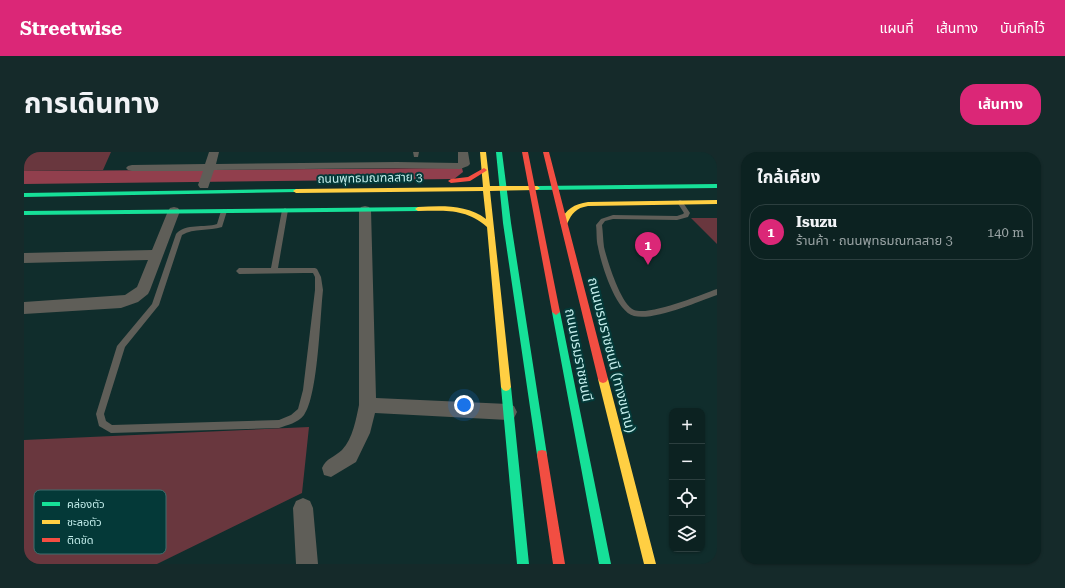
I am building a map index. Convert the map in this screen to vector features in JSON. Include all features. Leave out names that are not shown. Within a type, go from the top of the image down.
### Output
[{"type":"main road","points":[[483,152],[523,564]]},
{"type":"main road","points":[[499,152],[508,223],[559,564]]},
{"type":"main road","name":"ถนนบรมราชชนนี","points":[[525,152],[605,564]]},
{"type":"main road","points":[[547,156],[554,167],[561,173]]},
{"type":"main road","name":"ถนนบรมราชชนนี (ทางขนาน)","points":[[547,156],[650,564]]},
{"type":"main road","points":[[24,188],[462,180],[477,176],[484,170]]},
{"type":"main road","points":[[657,176],[653,179],[655,190],[663,196],[682,202]]},
{"type":"main road","points":[[396,210],[410,207],[417,201],[417,190],[403,182]]},
{"type":"main road","name":"ถนนพุทธมณฑลสาย 3","points":[[24,195],[717,186]]},
{"type":"main road","name":"ถนนพุทธมณฑลสาย 3","points":[[24,204],[717,195]]},
{"type":"main road","points":[[564,222],[567,213],[571,208],[588,204],[717,202]]},
{"type":"main road","points":[[24,213],[285,210],[461,210],[472,211],[482,217],[490,226]]},
{"type":"street","points":[[204,185],[214,152]]},
{"type":"street","points":[[285,166],[288,152]]},
{"type":"street","points":[[396,152],[397,165]]},
{"type":"street","points":[[132,168],[210,166],[460,166],[464,164],[464,152]]},
{"type":"street","points":[[331,468],[349,456],[362,433],[368,405],[365,210]]},
{"type":"street","points":[[24,308],[121,302],[130,300],[137,296],[143,290],[174,211]]},
{"type":"street","points":[[24,258],[157,255]]},
{"type":"street","points":[[368,405],[508,412]]},
{"type":"street","points":[[303,508],[307,564]]},
{"type":"lane","points":[[682,202],[687,213],[686,216],[677,218],[613,217],[603,220],[599,225],[601,246],[619,298],[628,311],[635,314],[651,313],[717,292]]},
{"type":"lane","points":[[274,270],[285,210]]},
{"type":"lane","points":[[224,211],[220,225],[210,229],[191,229],[183,231],[179,234],[154,305],[149,314],[126,338],[122,346],[100,414],[102,423],[111,429],[279,424],[293,418],[301,412],[308,391],[319,290],[318,277],[315,271],[304,270],[239,271]]},
{"type":"shaded area","points":[[24,152],[111,152],[103,170],[24,171]]},
{"type":"shaded area","points":[[462,168],[463,172],[454,179],[24,184],[24,171]]},
{"type":"shaded area","points":[[691,218],[717,218],[717,244]]},
{"type":"shaded area","points":[[309,427],[302,493],[157,564],[24,564],[24,440]]},
{"type":"traffic: fast","points":[[499,152],[507,223],[542,455]]},
{"type":"traffic: fast","points":[[537,188],[717,186]]},
{"type":"traffic: fast","points":[[24,195],[296,191]]},
{"type":"traffic: fast","points":[[24,213],[418,209]]},
{"type":"traffic: fast","points":[[556,312],[605,564]]},
{"type":"traffic: fast","points":[[506,387],[523,564]]},
{"type":"traffic: slow","points":[[483,152],[506,387]]},
{"type":"traffic: slow","points":[[296,191],[537,188]]},
{"type":"traffic: slow","points":[[564,222],[570,211],[579,206],[588,204],[717,202]]},
{"type":"traffic: slow","points":[[418,209],[456,209],[465,211],[474,214],[490,226]]},
{"type":"traffic: slow","points":[[603,379],[650,564]]},
{"type":"traffic: jam","points":[[525,152],[556,312]]},
{"type":"traffic: jam","points":[[546,152],[603,379]]},
{"type":"traffic: jam","points":[[451,181],[470,179],[484,170]]},
{"type":"traffic: jam","points":[[542,455],[559,564]]},
{"type":"place","name":"Isuzu","points":[[648,265]]}]
